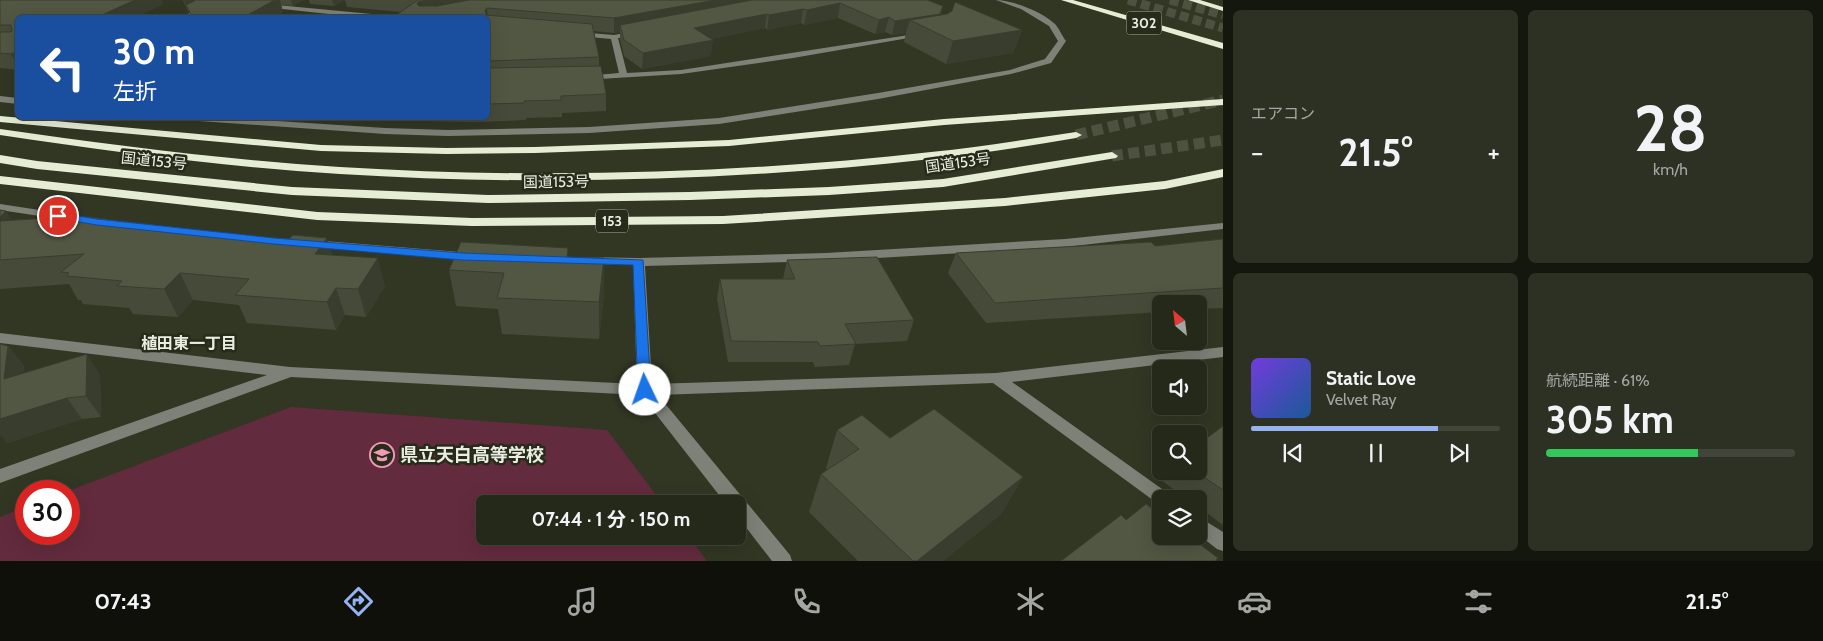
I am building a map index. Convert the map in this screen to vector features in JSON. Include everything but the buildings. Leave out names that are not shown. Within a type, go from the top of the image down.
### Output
[{"type":"highway","name":"302","points":[[1065,0],[1223,46]]},
{"type":"highway","points":[[1077,0],[1131,18]]},
{"type":"highway","points":[[1192,0],[1223,10]]},
{"type":"highway","points":[[1217,0],[1223,2]]},
{"type":"highway","points":[[0,119],[321,148],[446,151],[535,150],[729,143],[944,122],[1223,102]]},
{"type":"highway","name":"国道153号","points":[[0,132],[76,145],[297,168],[497,177],[565,177],[797,168],[911,158],[1076,135]]},
{"type":"highway","name":"国道153号","points":[[0,159],[37,165],[292,191],[488,199],[690,196],[829,191],[943,183],[1112,156]]},
{"type":"highway","name":"153","points":[[0,180],[317,216],[472,222],[723,220],[1005,202],[1165,185],[1223,173]]},
{"type":"street","points":[[202,0],[221,1]]},
{"type":"street","points":[[228,120],[385,131],[448,133],[589,130],[719,121],[1002,73],[1048,61],[1062,41],[1052,25],[1023,8],[999,0]]},
{"type":"street","points":[[190,15],[221,1]]},
{"type":"street","points":[[330,12],[344,4]]},
{"type":"street","points":[[254,5],[362,15]]},
{"type":"street","points":[[575,34],[614,37],[643,32]]},
{"type":"street","points":[[579,79],[681,72],[930,33]]},
{"type":"street","points":[[614,37],[624,76]]},
{"type":"street","points":[[0,99],[15,99]]},
{"type":"street","points":[[0,207],[87,221]]},
{"type":"street","points":[[570,260],[639,262],[826,257],[1065,243],[1223,226]]},
{"type":"street","points":[[304,244],[482,257]]},
{"type":"street","points":[[639,262],[645,390],[730,495]]},
{"type":"street","points":[[0,338],[290,372],[645,390],[996,378],[1223,352]]},
{"type":"street","points":[[0,476],[290,372]]},
{"type":"street","points":[[996,378],[1152,491]]},
{"type":"street","points":[[746,515],[784,561]]},
{"type":"street","points":[[1207,531],[1223,542]]},
{"type":"shaded area","name":"県立天白高等学校","points":[[291,407],[607,430],[656,495],[476,495],[476,545],[695,545],[707,561],[0,561],[0,517],[15,511],[15,545],[80,545],[80,486]]},
{"type":"tunnel","points":[[1128,0],[1223,28]]},
{"type":"tunnel","points":[[1170,0],[1223,15]]},
{"type":"tunnel","points":[[1076,135],[1223,100]]},
{"type":"tunnel","points":[[1112,156],[1223,140]]},
{"type":"place","name":"県立天白高等学校","points":[[382,455]]},
{"type":"district","name":"植田東一丁目","points":[[189,343]]},
{"type":"route","points":[[58,216],[274,241],[462,256],[639,262],[645,390]]}]
